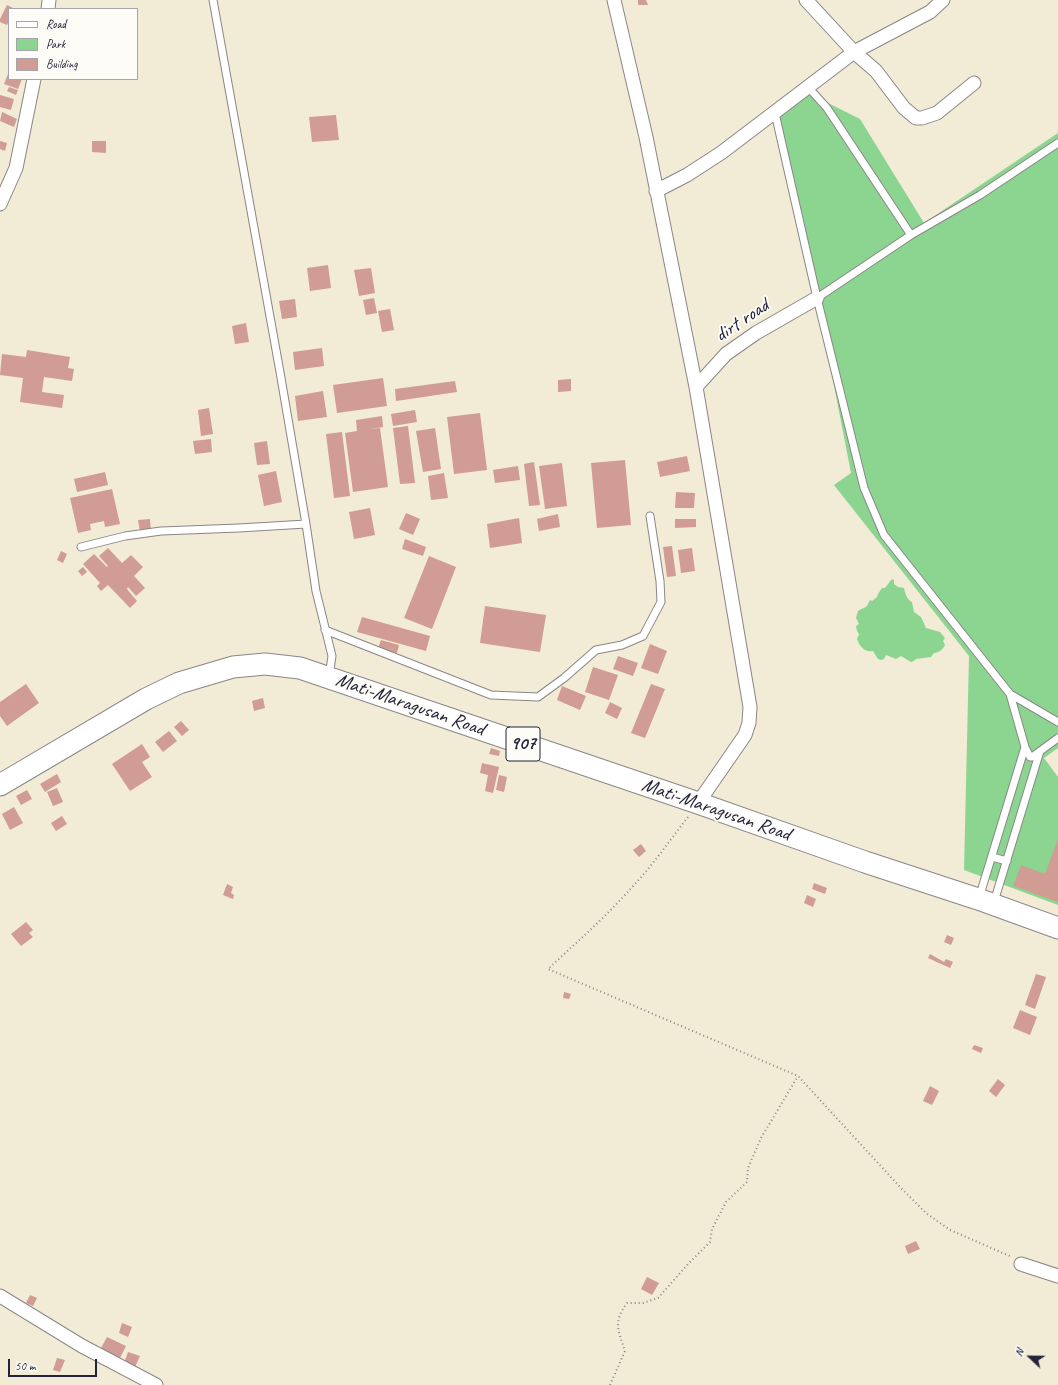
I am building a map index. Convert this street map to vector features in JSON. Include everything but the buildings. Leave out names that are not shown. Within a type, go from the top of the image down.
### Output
[{"type":"main road","name":"Mati-Maragusan Road","points":[[0,785],[146,699],[179,683],[233,667],[265,664],[300,668],[698,803],[1058,928]]},
{"type":"street","points":[[614,0],[646,138],[696,386],[750,707],[749,723],[745,735],[698,803]]},
{"type":"street","points":[[806,0],[854,52],[876,71],[904,108],[916,118],[922,118],[937,113],[974,84]]},
{"type":"street","points":[[656,191],[687,175],[721,153],[854,52],[930,12],[943,0]]},
{"type":"street","points":[[0,204],[16,168],[34,80]]},
{"type":"street","name":"dirt road","points":[[696,386],[726,354],[756,333],[817,298]]},
{"type":"street","points":[[1018,1260],[1058,1276]]},
{"type":"street","points":[[0,1296],[82,1346],[156,1385]]},
{"type":"lane","points":[[213,0],[306,524],[316,591],[332,656],[328,678]]},
{"type":"lane","points":[[808,87],[826,108],[911,235]]},
{"type":"lane","points":[[775,113],[817,298],[864,488],[884,534],[1010,694],[1058,722]]},
{"type":"lane","points":[[817,298],[911,235],[980,195],[1058,143]]},
{"type":"lane","points":[[325,630],[490,695],[538,697],[564,678],[596,650],[622,646],[643,636],[661,602],[660,581],[650,516]]},
{"type":"lane","points":[[81,548],[125,536],[161,531],[306,524]]},
{"type":"lane","points":[[1010,694],[1025,747],[1030,757],[1058,738]]},
{"type":"lane","points":[[986,902],[985,878],[1025,747]]},
{"type":"lane","points":[[986,902],[1000,884],[1040,751]]},
{"type":"lane","points":[[992,857],[1007,861]]},
{"type":"path","points":[[698,803],[665,848],[633,886],[548,969],[798,1076],[900,1187],[926,1213],[950,1230],[1018,1260]]},
{"type":"path","points":[[610,1385],[625,1351],[617,1330],[620,1313],[627,1303],[643,1303],[658,1298],[710,1242],[712,1229],[726,1202],[747,1182],[748,1168],[762,1138],[798,1076]]},
{"type":"green space","points":[[808,87],[820,99],[860,119],[924,223],[1058,133],[1058,748],[1044,758],[1058,777],[1058,905],[964,870],[969,656],[834,485],[851,473],[817,298],[775,113]]},
{"type":"green space","points":[[892,579],[894,580],[894,584],[898,587],[904,588],[908,598],[912,602],[914,612],[921,617],[926,628],[940,632],[945,638],[943,641],[945,645],[943,648],[939,652],[934,653],[931,657],[916,659],[911,662],[901,656],[896,659],[886,655],[884,659],[881,660],[878,659],[873,651],[867,651],[861,647],[858,642],[857,639],[859,634],[856,626],[859,624],[856,618],[858,611],[866,607],[870,600],[872,601],[877,597],[882,588],[885,588]]}]
